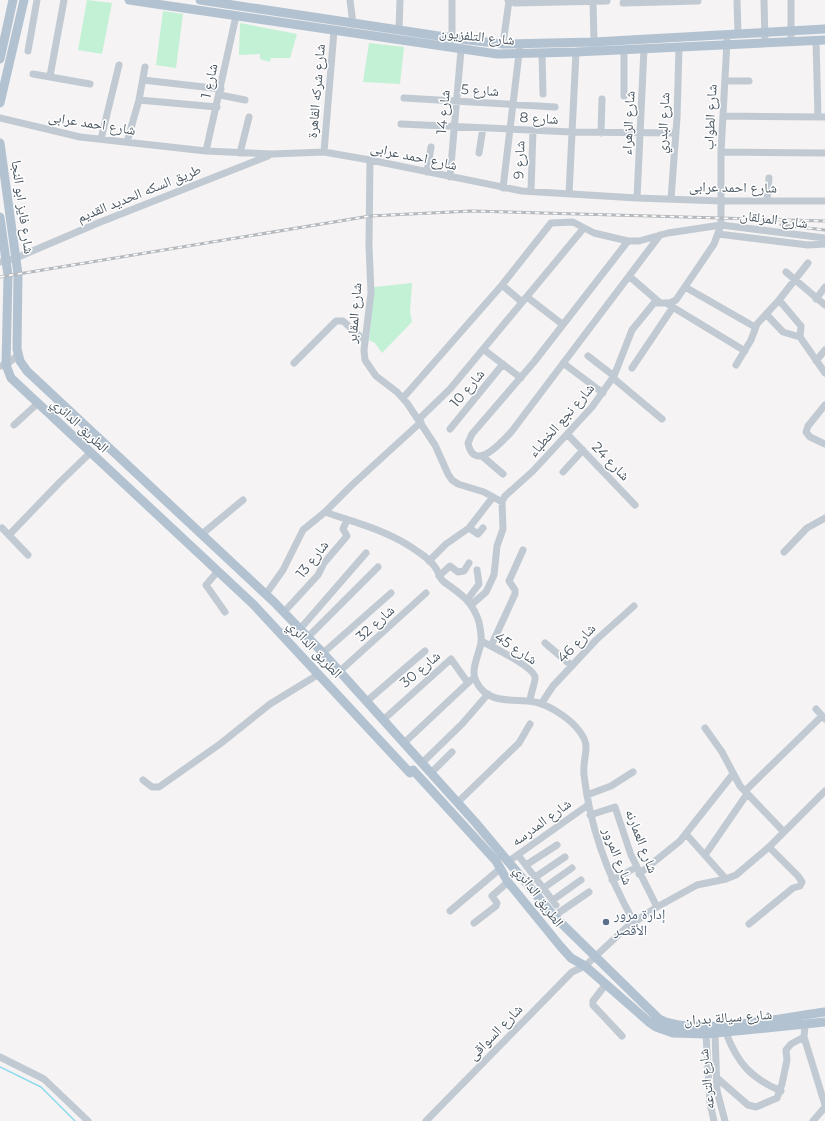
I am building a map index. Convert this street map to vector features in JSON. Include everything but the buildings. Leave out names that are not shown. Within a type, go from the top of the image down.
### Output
[{"type":"main road","points":[[0,59],[13,0]]},
{"type":"main road","points":[[0,103],[24,0]]},
{"type":"main road","name":"شارع التلفزيون","points":[[129,0],[486,53],[542,54],[821,40]]},
{"type":"main road","name":"شارع التلفزيون","points":[[200,0],[225,2],[353,24],[503,44],[594,42],[825,29]]},
{"type":"main road","points":[[486,53],[487,43]]},
{"type":"main road","name":"شارع فايز ابو النجا","points":[[0,143],[18,274],[18,355]]},
{"type":"main road","name":"شارع فايز ابو النجا","points":[[0,217],[3,261],[8,275]]},
{"type":"main road","name":"الطريق الدائري","points":[[8,275],[3,365],[11,378],[37,404],[253,604],[410,773],[413,770],[501,868],[508,882],[551,936],[571,958],[585,966]]},
{"type":"main road","name":"الطريق الدائري","points":[[18,355],[27,371],[284,612],[340,671],[458,802],[554,916],[595,956]]},
{"type":"main road","points":[[173,530],[184,518]]},
{"type":"main road","points":[[352,709],[365,700]]},
{"type":"main road","points":[[571,958],[584,945]]},
{"type":"main road","name":"شارع سيالة بدران","points":[[595,956],[653,1014],[659,1019],[674,1025],[738,1024],[825,1012]]},
{"type":"main road","name":"شارع سيالة بدران","points":[[585,966],[656,1027],[673,1033],[726,1033],[825,1022]]},
{"type":"street","points":[[28,51],[38,0]]},
{"type":"street","points":[[50,76],[64,0]]},
{"type":"street","points":[[350,0],[353,24]]},
{"type":"street","points":[[399,30],[400,0]]},
{"type":"street","points":[[452,0],[452,38]]},
{"type":"street","points":[[737,0],[738,34]]},
{"type":"street","points":[[764,0],[765,43]]},
{"type":"street","points":[[791,0],[791,42]]},
{"type":"street","points":[[503,44],[508,1],[513,3],[550,1],[607,1]]},
{"type":"street","points":[[593,1],[594,42]]},
{"type":"street","points":[[623,3],[636,1],[698,1]]},
{"type":"street","name":"شارع 1","points":[[206,151],[236,16]]},
{"type":"street","name":"شارع شركه القاهرة","points":[[324,152],[334,31]]},
{"type":"street","name":"شارع الطواب","points":[[721,201],[721,152],[728,35]]},
{"type":"street","points":[[723,116],[822,117],[821,40]]},
{"type":"street","points":[[503,188],[520,44]]},
{"type":"street","name":"شارع البدري","points":[[671,199],[676,133],[679,48]]},
{"type":"street","name":"شارع الزهراء","points":[[637,198],[644,49]]},
{"type":"street","name":"شارع 14","points":[[450,177],[461,50]]},
{"type":"street","points":[[624,50],[624,96]]},
{"type":"street","points":[[569,194],[576,52]]},
{"type":"street","points":[[542,54],[543,94]]},
{"type":"street","points":[[101,139],[119,65]]},
{"type":"street","points":[[128,142],[139,100],[145,67]]},
{"type":"street","points":[[33,74],[90,84]]},
{"type":"street","points":[[143,80],[220,92],[245,100]]},
{"type":"street","points":[[725,81],[750,81]]},
{"type":"street","name":"شارع 5","points":[[404,98],[556,107]]},
{"type":"street","points":[[601,133],[602,99]]},
{"type":"street","points":[[139,100],[217,107]]},
{"type":"street","points":[[240,153],[250,117]]},
{"type":"street","name":"شارع احمد عرابى","points":[[0,118],[59,133],[206,151],[272,154],[324,152],[370,160],[503,188],[531,191],[637,198],[721,201],[825,200]]},
{"type":"street","name":"شارع 8","points":[[402,124],[601,133],[676,133]]},
{"type":"street","points":[[479,153],[482,128]]},
{"type":"street","name":"شارع 9","points":[[531,191],[534,130]]},
{"type":"street","points":[[427,172],[431,148]]},
{"type":"street","points":[[721,152],[825,153]]},
{"type":"street","name":"طريق السكه الحديد القديم","points":[[3,261],[16,258],[98,223],[272,154]]},
{"type":"street","name":"شارع المقابر","points":[[370,160],[369,246],[371,293],[365,341],[365,360],[369,369],[403,398],[420,421],[452,480],[458,484],[493,497],[502,502]]},
{"type":"street","points":[[767,201],[769,178]]},
{"type":"street","name":"شارع نجع الخطباء","points":[[502,502],[510,490],[534,471],[592,407],[613,377],[632,330],[652,305],[676,300],[707,255],[718,234],[721,201]]},
{"type":"street","name":"شارع المزلقان","points":[[403,398],[502,284],[551,223],[573,222],[583,229],[594,233],[628,241],[650,239],[660,235],[720,225],[825,238]]},
{"type":"street","points":[[266,594],[283,570],[303,530],[325,512],[420,421],[450,389],[583,229]]},
{"type":"street","points":[[718,234],[808,245],[825,244]]},
{"type":"street","points":[[628,241],[521,378],[470,438],[469,448],[477,456],[482,456],[490,452],[512,431],[660,235]]},
{"type":"street","points":[[736,365],[751,340],[755,327],[779,300],[808,263]]},
{"type":"street","points":[[786,272],[816,299],[825,305]]},
{"type":"street","points":[[629,276],[662,302],[673,307],[745,351]]},
{"type":"street","points":[[502,284],[562,324]]},
{"type":"street","points":[[684,287],[755,327]]},
{"type":"street","points":[[816,299],[825,287]]},
{"type":"street","points":[[779,300],[801,326],[800,337],[825,373]]},
{"type":"street","points":[[632,368],[673,307]]},
{"type":"street","points":[[766,314],[783,332],[800,337]]},
{"type":"street","points":[[294,362],[336,321],[343,321],[365,341]]},
{"type":"street","points":[[483,349],[521,378]]},
{"type":"street","points":[[816,361],[825,350]]},
{"type":"street","points":[[3,365],[18,355]]},
{"type":"street","points":[[588,356],[662,419]]},
{"type":"street","points":[[563,363],[602,392]]},
{"type":"street","name":"شارع 10","points":[[450,428],[503,364]]},
{"type":"street","points":[[14,425],[37,404]]},
{"type":"street","points":[[825,405],[808,426],[806,432],[810,436],[825,444]]},
{"type":"street","name":"شارع 24","points":[[568,434],[635,505]]},
{"type":"street","points":[[562,472],[583,450]]},
{"type":"street","points":[[9,535],[90,453]]},
{"type":"street","points":[[482,456],[503,474]]},
{"type":"street","points":[[429,561],[446,544],[469,528],[493,497]]},
{"type":"street","points":[[202,534],[243,500]]},
{"type":"street","points":[[469,602],[486,592],[494,575],[497,546],[503,529],[502,502]]},
{"type":"street","points":[[325,512],[399,540],[429,561],[435,567],[439,576],[444,582],[459,592],[469,602],[479,623],[481,641],[474,677],[404,743]]},
{"type":"street","points":[[784,552],[807,528],[825,518]]},
{"type":"street","name":"شارع 13","points":[[284,612],[318,575],[324,563],[347,536],[343,529],[347,520]]},
{"type":"street","points":[[2,528],[28,555]]},
{"type":"street","points":[[469,528],[478,534],[483,528]]},
{"type":"street","points":[[491,646],[515,594],[515,590],[509,581],[523,550]]},
{"type":"street","points":[[300,629],[366,553]]},
{"type":"street","points":[[439,576],[450,566],[458,572],[464,571],[469,563]]},
{"type":"street","points":[[308,637],[378,566]]},
{"type":"street","points":[[469,602],[479,584],[477,570]]},
{"type":"street","points":[[218,571],[206,584],[206,586],[225,612]]},
{"type":"street","points":[[324,654],[391,592]]},
{"type":"street","name":"شارع 32","points":[[340,671],[426,594]]},
{"type":"street","name":"شارع 46","points":[[541,704],[548,692],[596,640],[634,606]]},
{"type":"street","name":"شارع 45","points":[[481,641],[510,657],[533,674],[535,679],[530,701]]},
{"type":"street","points":[[546,643],[572,666]]},
{"type":"street","points":[[365,700],[425,651]]},
{"type":"street","name":"شارع 30","points":[[383,720],[451,659],[468,683]]},
{"type":"street","points":[[143,780],[152,787],[159,786],[220,744],[270,704],[319,674]]},
{"type":"street","points":[[422,763],[462,724],[488,694],[477,684],[474,677]]},
{"type":"street","name":"شارع المرور","points":[[488,694],[499,700],[530,701],[541,704],[575,726],[586,742],[584,771],[590,815],[599,848],[612,880],[634,922]]},
{"type":"street","points":[[705,855],[746,792],[823,718],[816,709]]},
{"type":"street","points":[[458,802],[519,744],[530,724]]},
{"type":"street","points":[[705,728],[722,752],[733,774],[746,792],[784,832]]},
{"type":"street","points":[[431,773],[452,752]]},
{"type":"street","points":[[587,795],[611,786],[633,772]]},
{"type":"street","points":[[612,880],[638,871],[673,848],[686,834],[733,774]]},
{"type":"street","name":"شارع السواقى","points":[[426,1121],[572,972],[585,966],[634,922],[657,907],[697,885],[726,879],[736,875],[769,847],[825,791]]},
{"type":"street","name":"شارع المدرسه","points":[[509,861],[588,805]]},
{"type":"street","name":"شارع العمارنه","points":[[590,815],[615,807],[638,871],[657,907]]},
{"type":"street","points":[[686,834],[726,879]]},
{"type":"street","points":[[526,865],[557,845]]},
{"type":"street","points":[[749,924],[793,888],[800,886],[802,882],[798,876],[769,847]]},
{"type":"street","points":[[518,855],[554,902],[581,880]]},
{"type":"street","points":[[526,883],[565,857]]},
{"type":"street","points":[[450,911],[501,868]]},
{"type":"street","points":[[535,894],[572,868]]},
{"type":"street","points":[[474,923],[496,906],[497,903],[492,896],[508,882]]},
{"type":"street","points":[[554,916],[589,892]]},
{"type":"street","points":[[606,984],[593,1001],[593,1005],[622,1036]]},
{"type":"street","points":[[805,1025],[804,1037],[825,1106],[814,1121]]},
{"type":"street","points":[[726,1033],[733,1052],[748,1071],[766,1085],[781,1091]]},
{"type":"street","name":"شارع الترعه","points":[[710,1034],[717,1078],[719,1103],[725,1121]]},
{"type":"street","name":"شارع الترعه","points":[[710,1034],[710,1103],[714,1121]]},
{"type":"street","points":[[717,1078],[741,1100],[756,1107],[777,1098],[781,1091],[787,1060],[786,1050],[791,1044],[804,1037]]},
{"type":"street","points":[[0,1057],[44,1079],[88,1121]]},
{"type":"green space","points":[[87,0],[112,3],[102,54],[78,50]]},
{"type":"green space","points":[[163,11],[183,14],[176,68],[156,65]]},
{"type":"green space","points":[[240,23],[297,34],[290,58],[271,58],[270,62],[260,59],[260,54],[239,55]]},
{"type":"green space","points":[[369,43],[404,47],[400,84],[363,82]]},
{"type":"green space","points":[[412,283],[410,312],[412,322],[382,353],[375,343],[369,340],[374,287]]},
{"type":"waterway","points":[[0,1067],[41,1087],[75,1121]]},
{"type":"railway","points":[[0,277],[370,216],[471,211],[825,221]]},
{"type":"railway","points":[[781,225],[825,230]]},
{"type":"place","name":"إدارة مرور الأقصر","points":[[606,922]]}]
